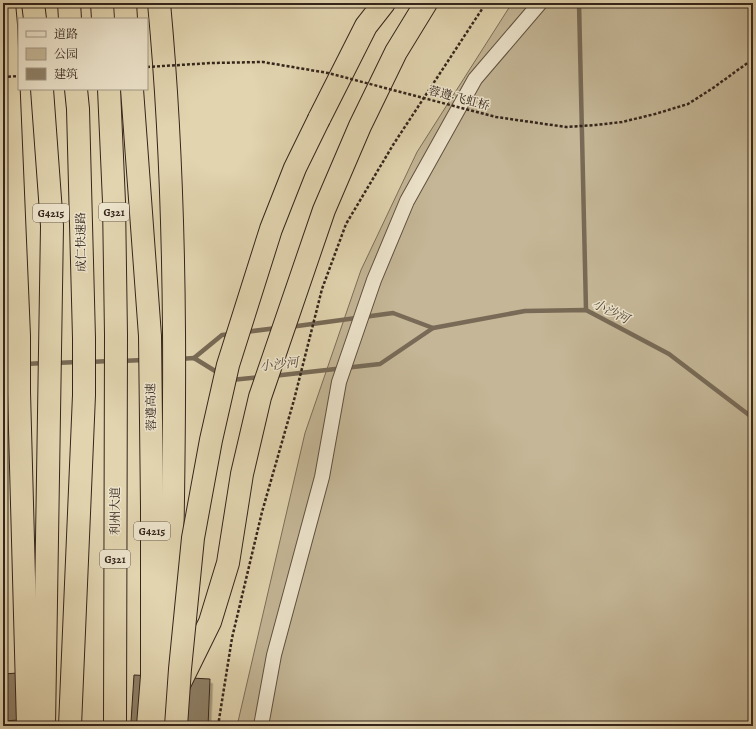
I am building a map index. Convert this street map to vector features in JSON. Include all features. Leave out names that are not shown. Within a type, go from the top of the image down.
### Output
[{"type":"highway","points":[[4,3],[19,336],[19,392],[28,726]]},
{"type":"highway","points":[[33,3],[35,18]]},
{"type":"highway","points":[[68,3],[70,18]]},
{"type":"highway","points":[[102,3],[103,18]]},
{"type":"highway","points":[[125,3],[126,18]]},
{"type":"highway","points":[[159,3],[163,46],[173,224],[174,472],[167,716]]},
{"type":"highway","points":[[176,726],[193,538],[211,440],[228,365],[271,229],[295,168],[378,3]]},
{"type":"highway","points":[[366,26],[384,3]]},
{"type":"highway","points":[[167,716],[210,622],[228,563],[242,474],[260,397],[324,210],[360,126],[396,52],[426,3]]},
{"type":"highway","name":"G4215","points":[[42,90],[52,226],[44,726]]},
{"type":"highway","name":"成仁快速路","points":[[70,726],[84,395],[84,338],[78,109],[76,90]]},
{"type":"highway","name":"利州大道","points":[[109,90],[114,202],[116,335],[115,726]]},
{"type":"highway","name":"蓉遵高速","points":[[132,90],[150,336],[152,676],[148,726]]},
{"type":"street","points":[[261,726],[274,655],[322,477],[339,382],[374,280],[407,201],[475,79],[540,3]]},
{"type":"path","points":[[218,726],[232,638],[262,512],[294,400],[322,289],[346,224],[393,144],[486,3]]},
{"type":"path","name":"蓉遵·飞虹桥","points":[[148,67],[211,63],[262,62],[328,74],[496,117],[566,126],[622,122],[688,104],[713,88],[753,58]]},
{"type":"path","points":[[3,77],[18,76]]},
{"type":"green space","points":[[512,3],[753,3],[753,726],[237,726],[305,433],[361,270],[417,152]]},
{"type":"building","points":[[32,672],[35,719],[3,721],[3,674]]},
{"type":"building","points":[[134,675],[210,679],[208,726],[131,722]]},
{"type":"waterway","points":[[579,3],[586,310]]},
{"type":"waterway","name":"小沙河","points":[[273,376],[380,364],[433,328],[525,311],[586,310],[669,354],[753,418]]},
{"type":"waterway","name":"小沙河","points":[[290,327],[393,313],[433,328]]},
{"type":"waterway","name":"小沙河","points":[[245,332],[277,328]]},
{"type":"waterway","name":"小沙河","points":[[194,358],[222,335],[231,334]]},
{"type":"waterway","name":"小沙河","points":[[179,359],[194,358],[220,374]]},
{"type":"waterway","name":"小沙河","points":[[121,361],[144,360]]},
{"type":"waterway","name":"小沙河","points":[[89,362],[110,361]]},
{"type":"waterway","name":"小沙河","points":[[55,363],[78,362]]},
{"type":"waterway","name":"小沙河","points":[[26,364],[44,363]]},
{"type":"waterway","name":"小沙河","points":[[3,374],[13,370]]},
{"type":"waterway","name":"小沙河","points":[[231,380],[260,377]]}]
